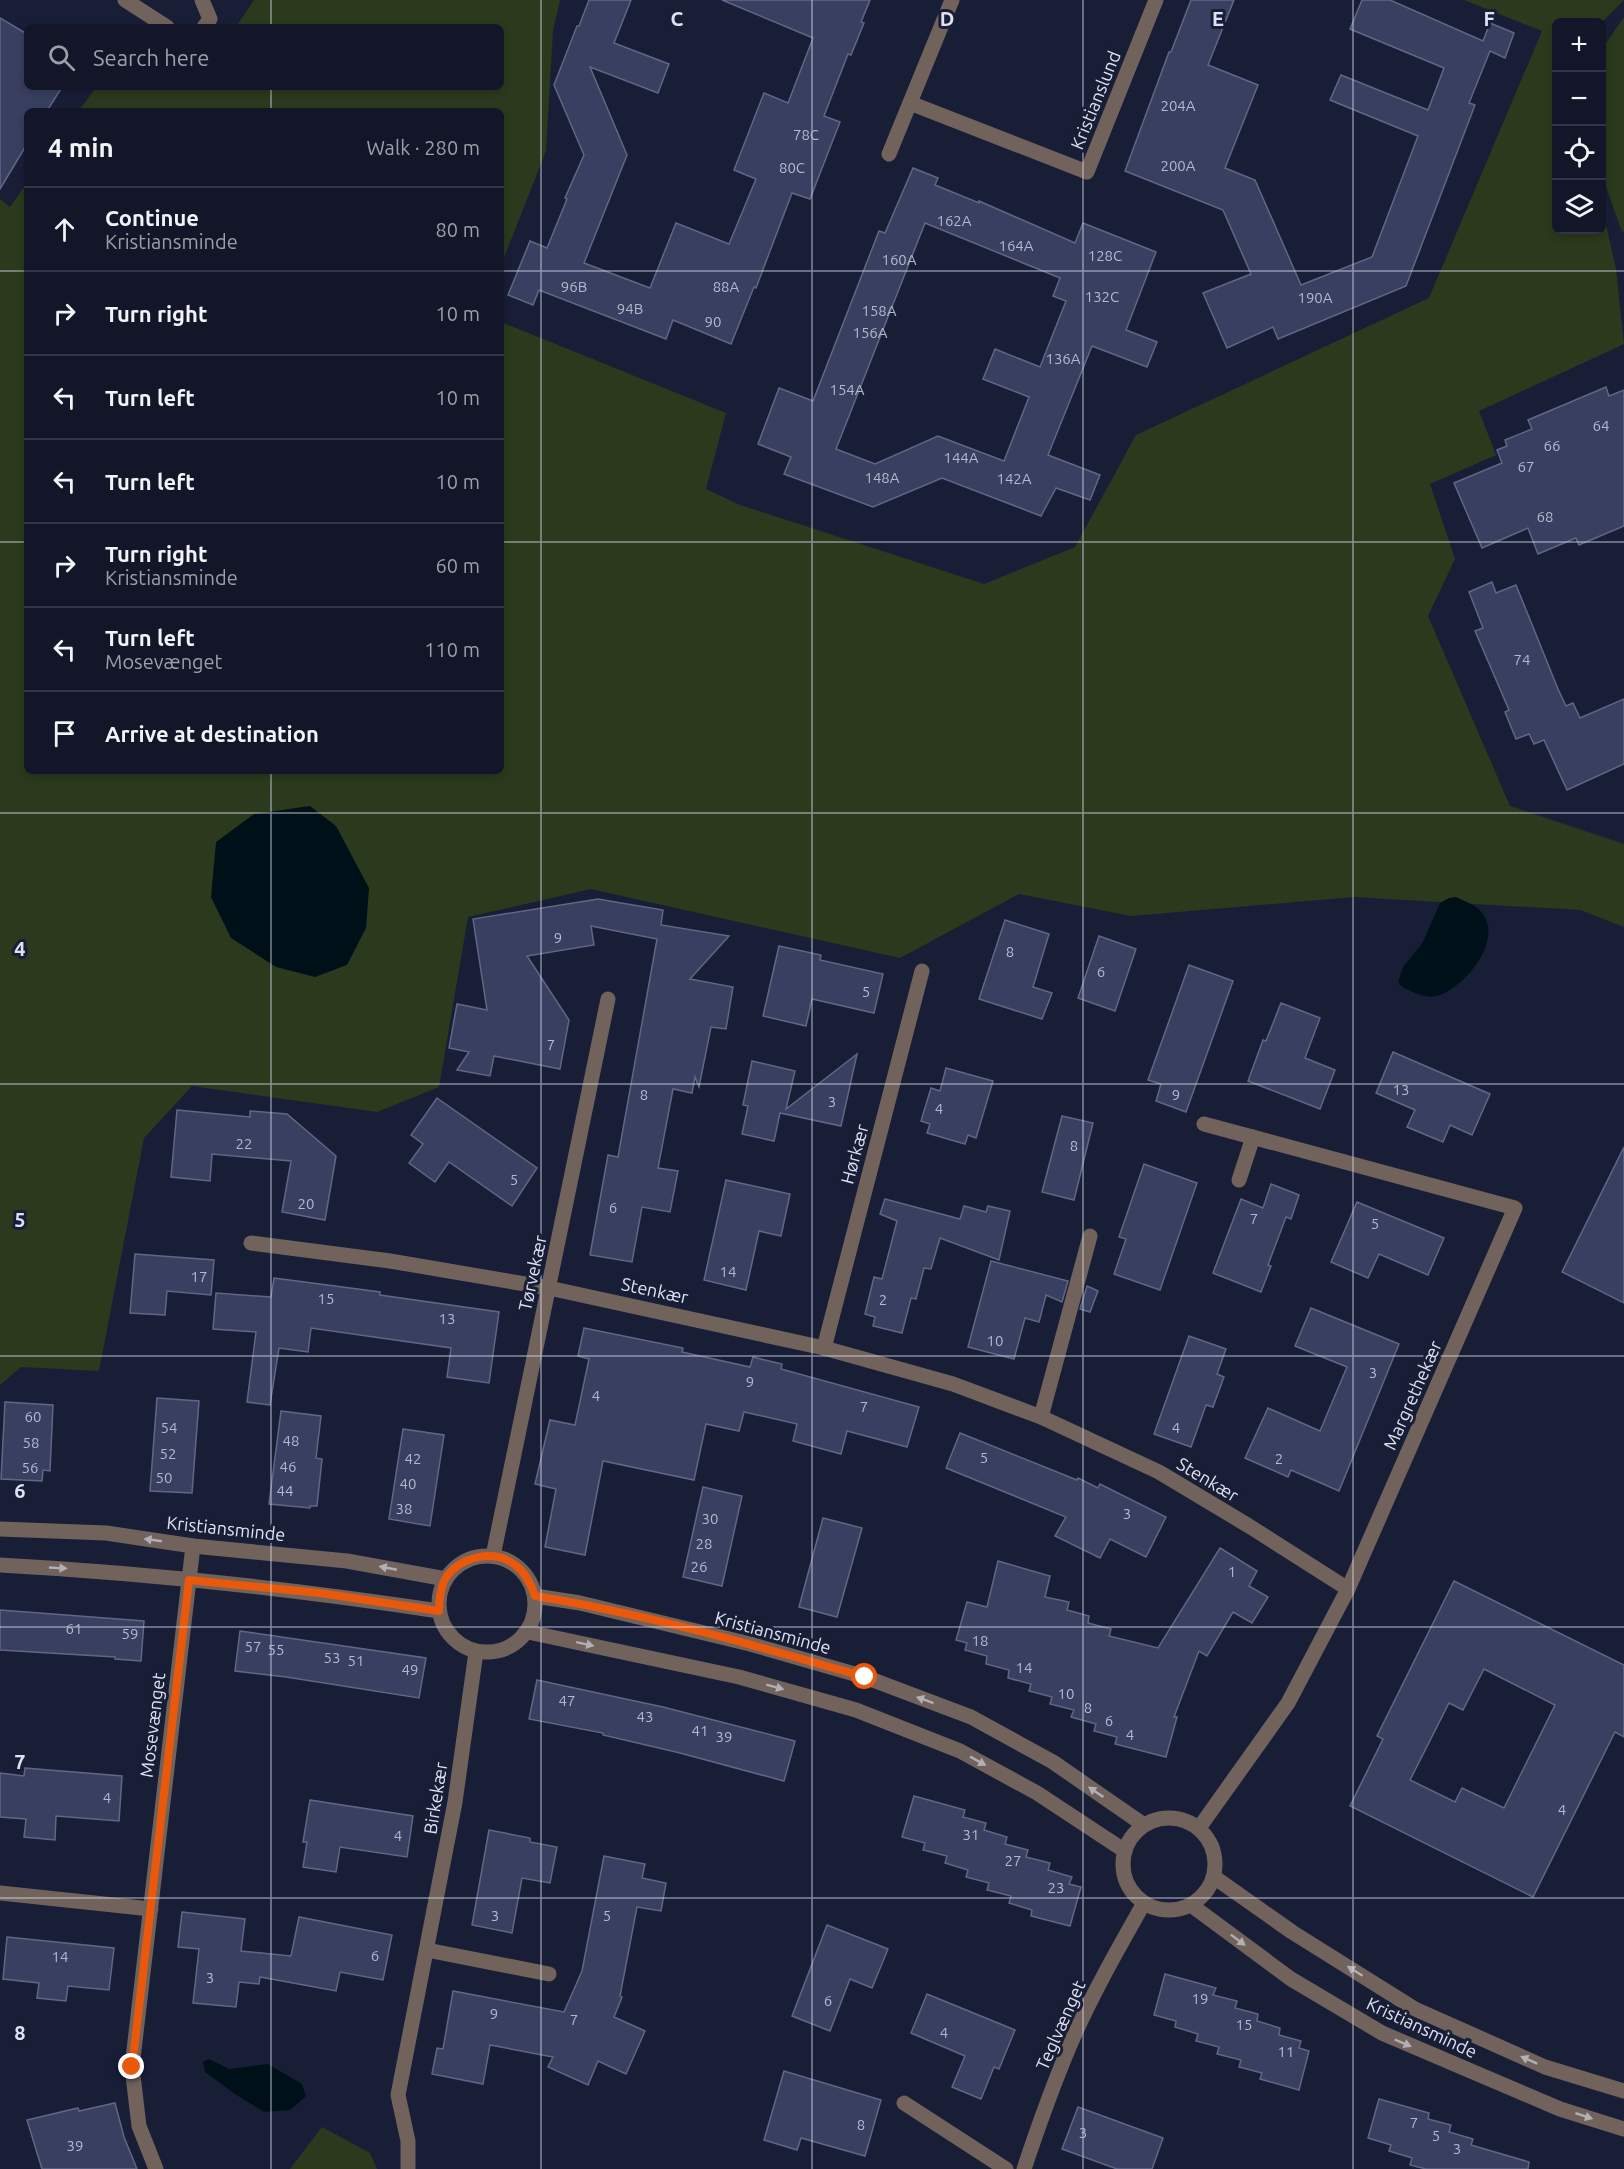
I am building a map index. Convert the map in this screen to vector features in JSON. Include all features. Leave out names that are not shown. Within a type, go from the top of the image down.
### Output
[{"type":"street","points":[[125,0],[162,24]]},
{"type":"street","points":[[202,0],[210,18],[206,24]]},
{"type":"street","points":[[889,154],[952,0]]},
{"type":"street","name":"Kristianslund","points":[[910,103],[1087,172],[1156,0]]},
{"type":"street","name":"Hørkær","points":[[824,1348],[922,971]]},
{"type":"street","name":"Tørvekær","points":[[493,1556],[608,999]]},
{"type":"street","name":"Margrethekær","points":[[1199,1828],[1288,1703],[1348,1589],[1515,1208],[1204,1124]]},
{"type":"street","points":[[1239,1180],[1252,1137]]},
{"type":"street","points":[[1041,1417],[1090,1236]]},
{"type":"street","name":"Stenkær","points":[[251,1243],[390,1261],[549,1288],[824,1348],[952,1384],[1041,1417],[1159,1472],[1348,1589]]},
{"type":"street","name":"Kristiansminde","points":[[0,1529],[106,1533],[193,1546],[347,1561],[446,1579]]},
{"type":"street","name":"Mosevænget","points":[[156,2169],[139,2126],[132,2067],[193,1546]]},
{"type":"street","points":[[493,1556],[514,1564],[530,1580],[535,1596],[535,1612],[528,1632],[515,1644],[496,1652],[476,1652],[460,1644],[445,1629],[439,1611],[440,1595],[446,1579],[458,1566],[473,1558],[493,1556]]},
{"type":"street","points":[[0,1565],[90,1570],[320,1593],[439,1611]]},
{"type":"street","name":"Kristiansminde","points":[[535,1596],[580,1603],[750,1644],[865,1677],[971,1716],[1053,1762],[1144,1825]]},
{"type":"street","points":[[528,1632],[739,1677],[856,1710],[960,1751],[1037,1793],[1125,1851]]},
{"type":"street","name":"Birkekær","points":[[408,2169],[408,2141],[398,2096],[455,1802],[476,1652]]},
{"type":"street","points":[[1161,1818],[1184,1820],[1199,1828],[1211,1844],[1215,1857],[1214,1877],[1205,1893],[1191,1905],[1176,1910],[1162,1910],[1144,1903],[1130,1888],[1123,1868],[1125,1851],[1132,1836],[1144,1825],[1161,1818]]},
{"type":"street","name":"Kristiansminde","points":[[1214,1877],[1292,1932],[1415,2009],[1545,2067],[1624,2091]]},
{"type":"street","points":[[0,1893],[151,1909]]},
{"type":"street","name":"Teglvænget","points":[[1024,2169],[1044,2110],[1071,2044],[1107,1967],[1144,1903]]},
{"type":"street","name":"Kristiansminde","points":[[1191,1905],[1291,1979],[1382,2033],[1560,2109],[1624,2129]]},
{"type":"street","points":[[427,1950],[549,1974]]},
{"type":"street","points":[[904,2103],[1006,2169]]},
{"type":"green space","points":[[254,0],[560,0],[553,31],[546,151],[504,257],[504,108],[81,108],[94,90],[504,90],[504,24],[238,24]]},
{"type":"green space","points":[[1464,0],[1624,0],[1606,18],[1552,18],[1552,234],[1606,234],[1606,225],[1616,269],[1624,344],[1479,411],[1496,455],[1430,484],[1455,559],[1428,616],[1510,806],[1624,844],[1624,927],[1580,910],[1354,897],[1131,916],[1019,894],[900,958],[591,889],[468,917],[439,1087],[377,1112],[192,1086],[144,1138],[99,1371],[21,1367],[0,1385],[0,199],[10,207],[24,187],[24,774],[504,774],[504,323],[726,413],[706,489],[740,505],[984,584],[1075,547],[1136,435],[1429,298],[1542,31]]},
{"type":"green space","points":[[1624,17],[1624,231],[1622,232],[1606,186],[1606,43]]},
{"type":"green space","points":[[322,2127],[370,2153],[377,2169],[290,2169]]},
{"type":"shaded area","points":[[310,806],[336,826],[369,888],[366,928],[347,965],[315,977],[276,967],[231,938],[211,897],[216,842],[254,814]]},
{"type":"shaded area","points":[[1456,897],[1478,908],[1488,925],[1488,938],[1477,963],[1458,985],[1436,996],[1424,996],[1401,986],[1398,982],[1403,967],[1423,942],[1440,903]]},
{"type":"shaded area","points":[[209,2059],[229,2069],[268,2064],[302,2084],[306,2096],[290,2110],[264,2112],[205,2072],[203,2062]]},
{"type":"building","points":[[589,0],[631,0],[614,43],[669,64],[658,93],[590,67],[627,155],[584,263],[650,288],[676,223],[729,244],[756,179],[734,170],[764,93],[788,103],[813,38],[722,0],[870,0],[861,22],[864,23],[851,55],[848,54],[824,116],[840,122],[810,199],[792,193],[756,288],[754,287],[731,344],[673,320],[666,339],[539,290],[533,305],[508,295],[530,241],[547,248],[584,155],[554,85]]},
{"type":"building","points":[[1191,0],[1234,0],[1208,65],[1258,85],[1225,168],[1255,180],[1301,285],[1372,257],[1418,136],[1330,100],[1341,75],[1428,110],[1444,68],[1350,29],[1362,0],[1390,0],[1483,41],[1490,23],[1514,33],[1505,58],[1490,51],[1469,103],[1475,105],[1406,286],[1278,339],[1273,327],[1227,348],[1203,293],[1251,274],[1223,210],[1125,171],[1169,52],[1171,52]]},
{"type":"building","points":[[0,18],[24,32],[24,90],[60,90],[49,108],[24,108],[24,149],[0,189]]},
{"type":"building","points":[[913,168],[938,178],[935,185],[979,203],[979,201],[1075,243],[1083,223],[1156,252],[1126,330],[1157,342],[1147,367],[1092,346],[1048,455],[1100,475],[1090,500],[1056,488],[1041,516],[942,478],[873,507],[784,474],[791,457],[758,444],[779,388],[813,401],[879,231],[885,233]],"holes":[[[925,223],[1060,278],[1053,296],[1066,301],[1040,367],[995,349],[983,379],[1029,397],[1004,461],[938,436],[875,464],[836,449]]]},
{"type":"building","points":[[1606,387],[1609,396],[1624,390],[1624,526],[1579,545],[1576,538],[1538,554],[1528,528],[1482,548],[1454,483],[1502,463],[1497,450],[1507,446],[1505,440],[1532,429],[1528,420]]},
{"type":"building","points":[[1492,582],[1496,593],[1516,585],[1566,706],[1573,703],[1580,718],[1624,699],[1624,764],[1567,790],[1544,740],[1534,744],[1529,734],[1516,739],[1505,712],[1509,710],[1475,631],[1483,628],[1469,592]]},
{"type":"building","points":[[598,899],[663,910],[661,925],[729,936],[690,979],[733,987],[726,1029],[711,1027],[699,1087],[695,1077],[692,1093],[673,1089],[658,1168],[678,1171],[670,1212],[642,1207],[632,1262],[590,1255],[608,1155],[618,1157],[657,939],[591,926],[594,945],[527,956],[569,1020],[560,1069],[494,1056],[490,1076],[457,1070],[469,1052],[449,1048],[457,1004],[487,1010],[473,919]]},
{"type":"building","points":[[1005,920],[1049,934],[1033,987],[1052,993],[1042,1019],[979,999]]},
{"type":"building","points":[[1099,936],[1136,949],[1115,1011],[1078,998]]},
{"type":"building","points":[[779,946],[821,955],[820,960],[883,974],[874,1013],[812,999],[806,1026],[763,1016]]},
{"type":"building","points":[[1189,965],[1233,981],[1186,1112],[1156,1101],[1161,1084],[1148,1080]]},
{"type":"building","points":[[1281,1003],[1320,1018],[1305,1058],[1335,1070],[1320,1109],[1248,1081],[1263,1040],[1266,1041]]},
{"type":"building","points":[[1393,1052],[1490,1094],[1472,1135],[1450,1125],[1443,1142],[1407,1127],[1415,1110],[1376,1093]]},
{"type":"building","points":[[857,1054],[841,1126],[780,1113],[774,1141],[742,1134],[748,1106],[743,1105],[752,1061],[795,1071],[786,1109]]},
{"type":"building","points":[[946,1068],[993,1081],[976,1138],[968,1135],[965,1144],[927,1133],[930,1124],[921,1121],[931,1088],[940,1091]]},
{"type":"building","points":[[437,1098],[537,1168],[512,1206],[449,1162],[435,1182],[409,1163],[423,1144],[411,1135]]},
{"type":"building","points":[[177,1110],[250,1117],[250,1111],[287,1114],[336,1156],[325,1220],[282,1212],[291,1161],[212,1154],[210,1181],[171,1177]]},
{"type":"building","points":[[1062,1116],[1093,1123],[1074,1200],[1042,1192]]},
{"type":"building","points":[[1624,1147],[1624,1303],[1562,1272]]},
{"type":"building","points":[[1144,1164],[1197,1183],[1160,1290],[1114,1274],[1126,1239],[1119,1237]]},
{"type":"building","points":[[726,1180],[790,1194],[781,1236],[759,1231],[746,1290],[704,1280]]},
{"type":"building","points":[[1271,1184],[1299,1195],[1291,1219],[1286,1217],[1268,1265],[1271,1266],[1261,1292],[1213,1273],[1241,1199],[1263,1208]]},
{"type":"building","points":[[885,1199],[960,1219],[964,1206],[986,1212],[988,1206],[1010,1211],[999,1260],[940,1238],[931,1269],[924,1268],[916,1299],[911,1298],[902,1333],[873,1326],[875,1317],[865,1314],[874,1277],[882,1279],[897,1221],[880,1214]]},
{"type":"building","points":[[1357,1202],[1444,1238],[1428,1275],[1379,1254],[1368,1278],[1331,1262]]},
{"type":"building","points":[[135,1254],[214,1260],[211,1295],[167,1291],[165,1315],[130,1313]]},
{"type":"building","points":[[991,1261],[1068,1281],[1062,1302],[1046,1295],[1039,1322],[1025,1318],[1014,1359],[968,1347]]},
{"type":"building","points":[[274,1278],[380,1292],[380,1295],[499,1312],[489,1383],[447,1377],[451,1348],[311,1328],[308,1352],[279,1348],[270,1405],[247,1402],[256,1332],[213,1329],[216,1293],[271,1297]]},
{"type":"building","points":[[1087,1286],[1098,1291],[1090,1312],[1080,1309]]},
{"type":"building","points":[[1311,1308],[1399,1344],[1339,1491],[1291,1470],[1288,1477],[1245,1458],[1268,1408],[1320,1431],[1347,1367],[1295,1346]]},
{"type":"building","points":[[584,1328],[683,1348],[682,1352],[750,1367],[753,1357],[782,1364],[781,1369],[919,1407],[907,1447],[847,1431],[841,1454],[793,1441],[797,1424],[744,1412],[739,1431],[706,1424],[694,1480],[603,1461],[585,1555],[545,1547],[556,1489],[535,1484],[550,1420],[575,1425],[589,1359],[578,1356]]},
{"type":"building","points":[[1189,1336],[1226,1349],[1217,1374],[1224,1377],[1213,1407],[1206,1405],[1191,1447],[1154,1434]]},
{"type":"building","points":[[157,1398],[199,1401],[192,1493],[150,1491]]},
{"type":"building","points":[[5,1402],[53,1405],[50,1471],[43,1470],[42,1481],[1,1479]]},
{"type":"building","points":[[281,1411],[321,1416],[316,1458],[322,1459],[317,1506],[310,1506],[310,1508],[269,1504]]},
{"type":"building","points":[[403,1429],[444,1435],[430,1526],[389,1519]]},
{"type":"building","points":[[960,1433],[1077,1480],[1078,1478],[1098,1488],[1100,1484],[1166,1517],[1146,1557],[1110,1539],[1100,1558],[1055,1536],[1066,1517],[946,1468]]},
{"type":"building","points":[[703,1487],[742,1496],[722,1586],[683,1577]]},
{"type":"building","points":[[823,1518],[862,1528],[837,1617],[799,1607]]},
{"type":"building","points":[[1220,1548],[1257,1571],[1249,1586],[1268,1597],[1252,1623],[1233,1612],[1207,1656],[1199,1651],[1174,1717],[1177,1717],[1166,1757],[1115,1744],[1117,1737],[1094,1731],[1096,1724],[1071,1717],[1074,1710],[1050,1704],[1052,1697],[1029,1691],[1031,1684],[1008,1678],[1009,1670],[986,1664],[987,1656],[965,1650],[967,1643],[956,1640],[967,1602],[987,1607],[998,1561],[1050,1576],[1045,1597],[1069,1602],[1067,1610],[1089,1616],[1088,1623],[1111,1629],[1109,1636],[1158,1648]]},
{"type":"building","points":[[1454,1581],[1624,1665],[1624,1737],[1615,1732],[1533,1897],[1350,1806],[1383,1739],[1377,1736]],"holes":[[[1484,1669],[1555,1705],[1504,1808],[1462,1788],[1455,1802],[1410,1780],[1449,1703],[1463,1710]]]},
{"type":"building","points":[[0,1610],[144,1621],[141,1661],[115,1659],[115,1657],[0,1650]]},
{"type":"building","points":[[240,1631],[426,1658],[419,1698],[235,1671]]},
{"type":"building","points":[[537,1680],[663,1707],[795,1741],[784,1781],[603,1735],[603,1733],[529,1719]]},
{"type":"building","points":[[25,1768],[122,1776],[119,1821],[56,1816],[55,1840],[24,1837],[26,1819],[0,1817],[0,1773],[24,1776]]},
{"type":"building","points":[[914,1796],[965,1810],[963,1817],[986,1823],[984,1830],[1007,1837],[1005,1844],[1028,1850],[1026,1857],[1050,1863],[1048,1870],[1072,1877],[1069,1884],[1081,1887],[1070,1926],[1031,1916],[1032,1910],[1009,1903],[1011,1896],[987,1890],[989,1883],[966,1877],[968,1870],[945,1863],[947,1856],[923,1850],[925,1843],[902,1837]]},
{"type":"building","points":[[310,1800],[413,1816],[407,1857],[340,1847],[336,1872],[303,1867],[307,1842],[303,1842]]},
{"type":"building","points":[[489,1830],[530,1838],[530,1842],[557,1847],[550,1883],[522,1878],[512,1933],[472,1925]]},
{"type":"building","points":[[604,1856],[645,1864],[642,1878],[666,1883],[661,1911],[637,1907],[620,1996],[622,1997],[614,2017],[645,2031],[626,2074],[598,2061],[588,2085],[548,2067],[553,2057],[490,2045],[483,2084],[432,2074],[437,2048],[443,2049],[453,1991],[564,2012],[582,1971]]},
{"type":"building","points":[[182,1912],[245,1919],[241,1951],[291,1956],[299,1917],[392,1935],[383,1980],[340,1972],[336,1991],[260,1977],[259,1984],[239,1982],[236,2007],[193,2003],[199,1949],[178,1947]]},
{"type":"building","points":[[827,1925],[888,1949],[872,1988],[850,1979],[830,2031],[792,2016]]},
{"type":"building","points":[[7,1937],[114,1948],[109,1990],[68,1986],[66,2001],[37,1998],[39,1983],[3,1979]]},
{"type":"building","points":[[1165,1974],[1216,1988],[1213,1995],[1237,2001],[1235,2008],[1258,2014],[1257,2021],[1280,2028],[1279,2035],[1301,2041],[1299,2048],[1309,2051],[1299,2090],[1260,2079],[1262,2073],[1239,2067],[1241,2060],[1217,2054],[1219,2047],[1196,2041],[1198,2034],[1175,2027],[1176,2021],[1154,2015]]},
{"type":"building","points":[[927,1994],[1015,2030],[999,2069],[994,2067],[981,2099],[952,2087],[965,2056],[911,2033]]},
{"type":"building","points":[[784,2071],[881,2100],[865,2156],[801,2138],[797,2150],[764,2140]]},
{"type":"building","points":[[1379,2099],[1429,2113],[1428,2119],[1451,2125],[1449,2132],[1473,2139],[1471,2145],[1529,2162],[1528,2169],[1426,2169],[1410,2165],[1412,2158],[1389,2151],[1391,2145],[1368,2138]]},
{"type":"building","points":[[115,2103],[124,2137],[137,2169],[42,2169],[27,2120],[78,2108],[79,2111]]},
{"type":"building","points":[[1078,2107],[1163,2138],[1152,2169],[1117,2169],[1062,2149]]},
{"type":"route","points":[[132,2067],[189,1580],[320,1593],[439,1611],[440,1595],[446,1579],[458,1566],[473,1558],[493,1556],[514,1564],[530,1580],[535,1596],[580,1603],[750,1644],[865,1677]]}]
